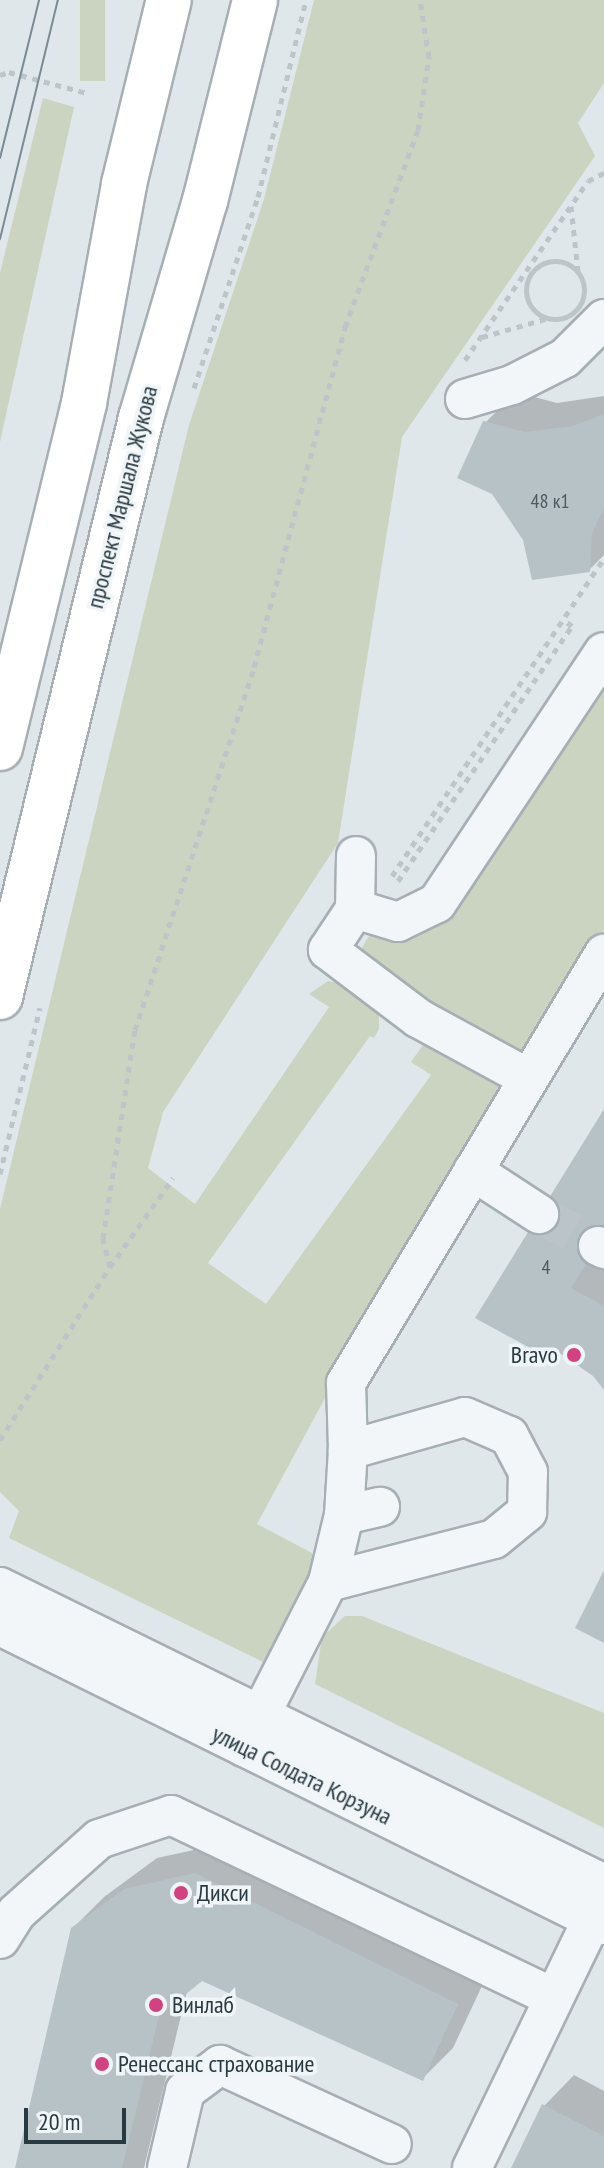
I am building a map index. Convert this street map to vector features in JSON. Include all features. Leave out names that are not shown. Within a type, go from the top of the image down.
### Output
[{"type":"main road","points":[[0,748],[84,403],[124,184],[169,0]]},
{"type":"main road","name":"проспект Маршала Жукова","points":[[21,1000],[141,418],[205,201],[255,0]]},
{"type":"street","points":[[465,399],[512,385],[565,358],[604,319]]},
{"type":"street","points":[[355,909],[398,922],[437,903],[604,652]]},
{"type":"street","points":[[356,856],[355,909],[328,950],[418,1018],[528,1078]]},
{"type":"street","points":[[252,1730],[328,1582],[344,1515],[348,1450],[346,1383],[604,954]]},
{"type":"street","points":[[473,1171],[539,1214]]},
{"type":"street","points":[[328,1582],[494,1539],[527,1512],[528,1472],[509,1436],[465,1417],[348,1450]]},
{"type":"street","points":[[344,1515],[380,1507]]},
{"type":"street","name":"улица Солдата Корзуна","points":[[0,1587],[252,1730],[601,1906]]},
{"type":"street","name":"улица Солдата Корзуна","points":[[0,1626],[252,1730]]},
{"type":"street","points":[[0,1939],[16,1913],[99,1839],[171,1815],[554,1998]]},
{"type":"street","points":[[472,2168],[601,1906]]},
{"type":"street","points":[[167,2168],[185,2091],[220,2065],[392,2144]]},
{"type":"path","points":[[190,399],[258,197],[306,0]]},
{"type":"path","points":[[110,1267],[103,1238],[135,1030],[254,667],[345,327],[418,130],[429,57],[420,0]]},
{"type":"path","points":[[0,75],[9,72],[87,93]]},
{"type":"path","points":[[465,399],[465,360],[529,272],[588,181],[604,173]]},
{"type":"path","points":[[481,338],[545,319],[558,320],[571,316],[580,307],[584,283],[578,272],[571,205]]},
{"type":"path","points":[[529,272],[549,261],[560,261],[578,272]]},
{"type":"path","points":[[529,272],[526,294],[529,304],[545,319]]},
{"type":"path","points":[[563,619],[572,626],[397,882],[391,877],[563,619],[604,558]]},
{"type":"path","points":[[0,1174],[21,1000]]},
{"type":"path","points":[[0,1440],[110,1267],[173,1178]]},
{"type":"green space","points":[[80,0],[105,0],[105,81],[80,81]]},
{"type":"green space","points":[[314,0],[604,0],[604,83],[578,123],[595,156],[402,437],[338,843],[163,1112],[148,1168],[195,1204],[329,1007],[309,994],[328,981],[343,984],[370,1001],[379,1016],[379,1029],[374,1038],[370,1036],[208,1263],[266,1304],[431,1075],[411,1062],[423,1045],[443,1045],[509,1086],[378,1300],[257,1524],[312,1553],[314,1568],[263,1662],[9,1538],[19,1511],[0,1492],[0,1209],[189,425],[264,199]]},
{"type":"green space","points":[[43,98],[74,107],[0,442],[0,273]]},
{"type":"green space","points":[[604,685],[604,930],[525,1063],[371,963],[360,951],[369,936],[408,939],[433,927],[453,910]]},
{"type":"green space","points":[[345,1616],[362,1616],[604,1713],[604,1828],[315,1684],[322,1637]]},
{"type":"building","points":[[604,414],[604,508],[592,533],[590,572],[532,580],[523,540],[492,494],[457,478],[483,421],[525,432],[573,426]]},
{"type":"building","points":[[604,1109],[604,1236],[571,1288],[604,1306],[604,1390],[593,1376],[555,1350],[550,1359],[475,1318]]},
{"type":"building","points":[[604,1570],[604,1643],[575,1628]]},
{"type":"building","points":[[195,1873],[458,2004],[423,2081],[202,1981],[159,2016],[122,2168],[15,2168],[71,1928],[124,1889]]},
{"type":"building","points":[[542,2104],[604,2136],[604,2168],[511,2168]]},
{"type":"tunnel","points":[[539,1214],[598,1246]]},
{"type":"tram line","points":[[0,158],[39,0]]},
{"type":"tram line","points":[[0,239],[58,0]]},
{"type":"place","name":"Bravo","points":[[574,1355]]},
{"type":"place","name":"Дикси","points":[[181,1893]]},
{"type":"place","name":"Винлаб","points":[[156,2005]]},
{"type":"place","name":"Ренессанс страхование","points":[[102,2064]]}]
